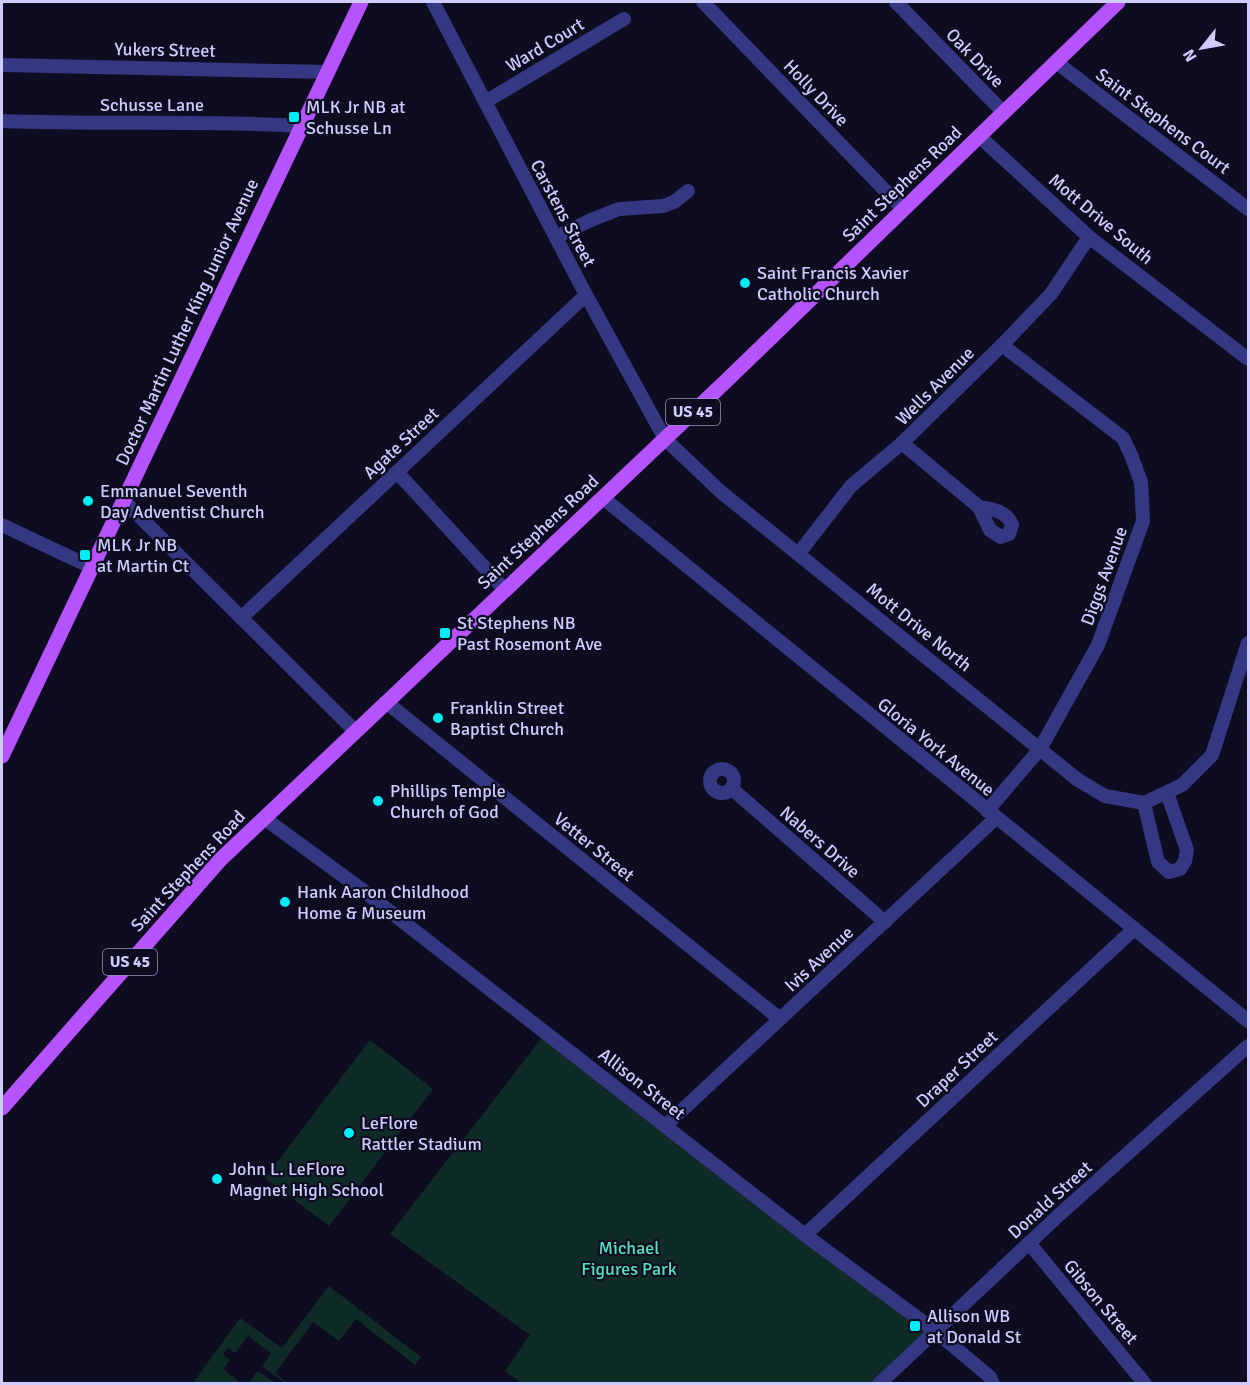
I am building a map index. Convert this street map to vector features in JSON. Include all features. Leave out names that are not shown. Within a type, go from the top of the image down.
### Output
[{"type":"main road","name":"Doctor Martin Luther King Junior Avenue","points":[[2,756],[361,2]]},
{"type":"main road","name":"Saint Stephens Road","points":[[2,1108],[220,860],[665,439],[1004,113],[1114,3]]},
{"type":"street","name":"Carstens Street","points":[[433,2],[586,295],[665,439]]},
{"type":"street","name":"Holly Drive","points":[[703,2],[903,209]]},
{"type":"street","name":"Oak Drive","points":[[896,2],[1004,113]]},
{"type":"street","name":"Ward Court","points":[[485,102],[624,19]]},
{"type":"street","name":"Saint Stephens Court","points":[[1056,62],[1248,209]]},
{"type":"street","name":"Yukers Street","points":[[2,65],[328,72]]},
{"type":"street","name":"Schusse Lane","points":[[2,120],[56,123],[239,123],[302,126]]},
{"type":"street","name":"Mott Drive South","points":[[979,136],[1089,237],[1248,359]]},
{"type":"street","points":[[556,237],[619,209],[663,206],[674,202],[688,191]]},
{"type":"street","name":"Wells Avenue","points":[[799,553],[851,486],[902,443],[1051,294],[1089,237]]},
{"type":"street","name":"Agate Street","points":[[241,618],[586,295]]},
{"type":"street","name":"Diggs Avenue","points":[[991,815],[1040,748],[1098,645],[1143,521],[1141,482],[1123,438],[1002,345]]},
{"type":"street","name":"Mott Drive North","points":[[665,439],[722,492],[1078,780],[1106,796],[1144,803]]},
{"type":"street","points":[[902,443],[979,507]]},
{"type":"street","points":[[397,472],[505,590]]},
{"type":"street","name":"Gloria York Avenue","points":[[603,498],[991,815],[1248,1021]]},
{"type":"street","points":[[123,501],[355,731]]},
{"type":"street","points":[[2,525],[91,567]]},
{"type":"street","points":[[1167,793],[1188,850],[1180,869],[1169,872],[1158,862],[1144,803],[1182,785],[1212,755],[1248,643]]},
{"type":"street","name":"Vetter Street","points":[[386,702],[780,1019]]},
{"type":"street","name":"Nabers Drive","points":[[731,788],[885,922]]},
{"type":"street","name":"Ivis Avenue","points":[[666,1126],[885,922],[991,815]]},
{"type":"street","name":"Allison Street","points":[[264,818],[365,892],[805,1235],[934,1330],[990,1377],[993,1383]]},
{"type":"street","name":"Draper Street","points":[[805,1235],[1134,929]]},
{"type":"street","name":"Donald Street","points":[[879,1383],[1029,1243],[1248,1046]]},
{"type":"street","name":"Gibson Street","points":[[1029,1243],[1145,1383]]},
{"type":"green space","name":"Michael Figures Park","points":[[544,1035],[929,1331],[874,1383],[521,1383],[505,1371],[530,1335],[390,1234]]},
{"type":"green space","name":"LeFlore Rattler Stadium","points":[[370,1040],[433,1089],[329,1226],[265,1178]]},
{"type":"green space","points":[[329,1286],[421,1357],[415,1365],[356,1319],[339,1341],[313,1322],[275,1373],[288,1383],[262,1366],[271,1353],[248,1336],[235,1353],[228,1348],[223,1354],[230,1360],[223,1369],[241,1383],[193,1383],[240,1318],[282,1348]]},
{"type":"green space","points":[[258,1371],[275,1383],[248,1383]]},
{"type":"place","name":"MLK Jr NB at Schusse Ln","points":[[294,117]]},
{"type":"place","name":"Saint Francis Xavier Catholic Church","points":[[745,283]]},
{"type":"place","name":"Emmanuel Seventh Day Adventist Church","points":[[88,501]]},
{"type":"place","name":"MLK Jr NB at Martin Ct","points":[[85,555]]},
{"type":"place","name":"St Stephens NB Past Rosemont Ave","points":[[445,633]]},
{"type":"place","name":"Franklin Street Baptist Church","points":[[438,718]]},
{"type":"place","name":"Phillips Temple Church of God","points":[[378,801]]},
{"type":"place","name":"Hank Aaron Childhood Home & Museum","points":[[285,902]]},
{"type":"place","name":"LeFlore Rattler Stadium","points":[[349,1133]]},
{"type":"place","name":"John L. LeFlore Magnet High School","points":[[217,1179]]},
{"type":"place","name":"Allison WB at Donald St","points":[[915,1326]]}]
